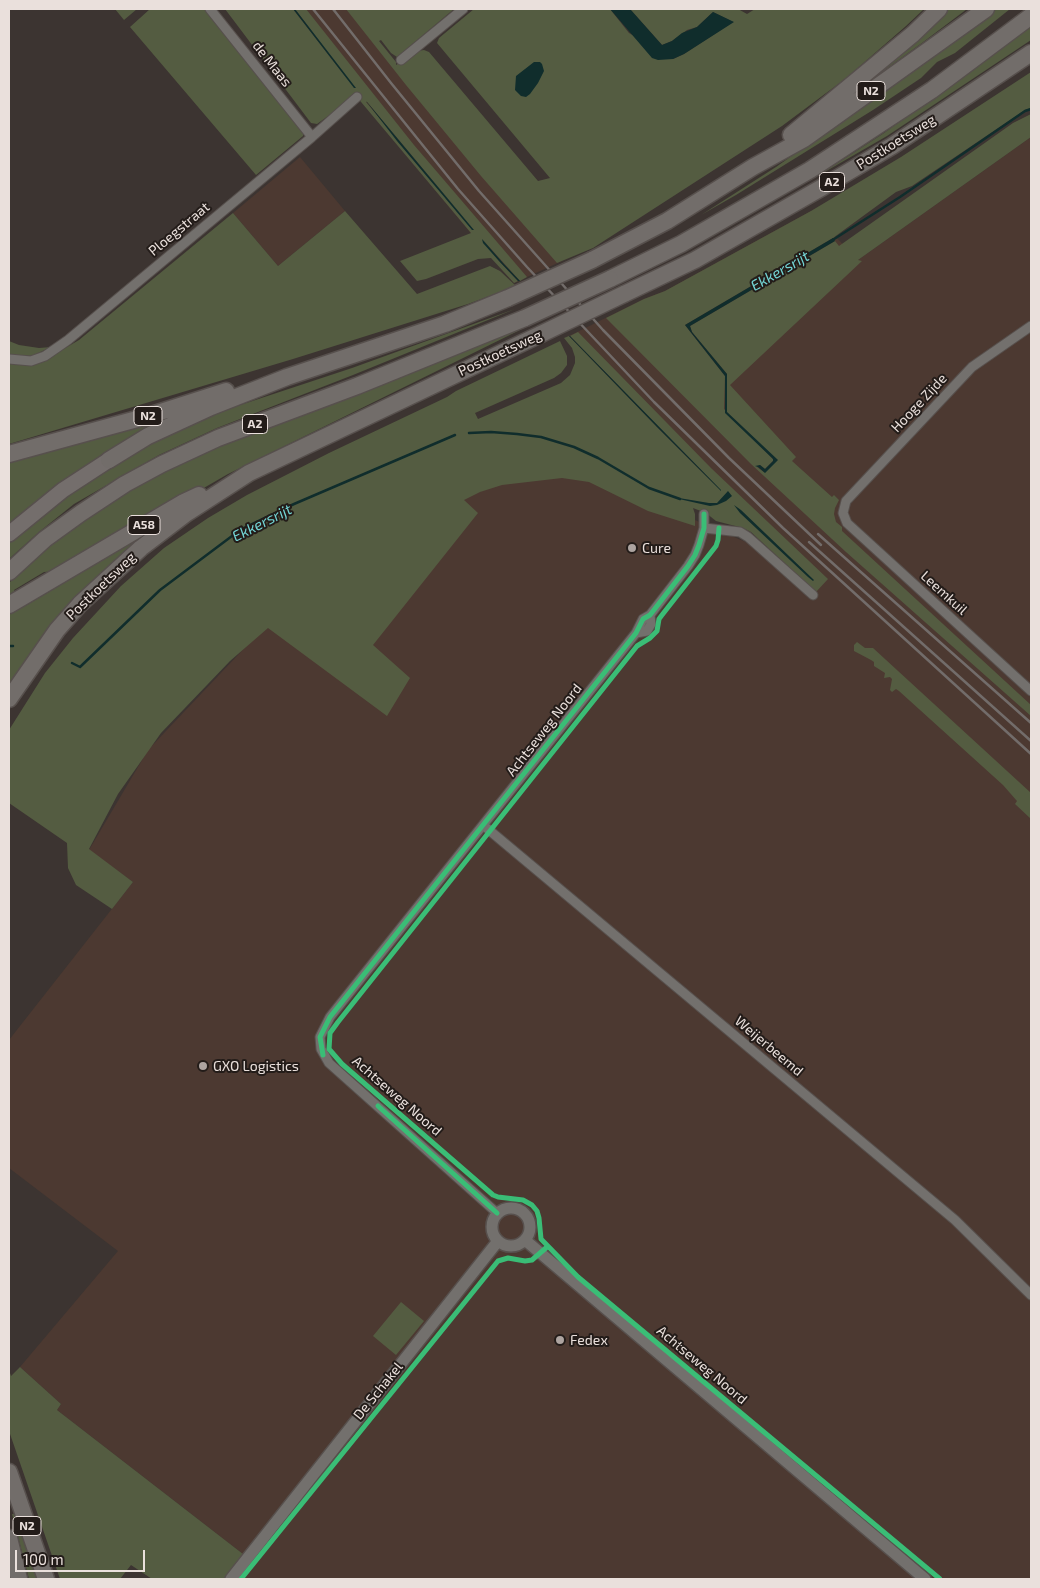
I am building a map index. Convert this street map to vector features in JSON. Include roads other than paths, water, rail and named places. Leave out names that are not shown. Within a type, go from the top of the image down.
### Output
[{"type":"highway","points":[[753,167],[913,34],[939,9]]},
{"type":"highway","name":"N2","points":[[9,534],[63,490],[148,436],[175,423],[287,376],[444,324],[508,298],[592,260],[667,221],[753,167],[804,139],[986,9]]},
{"type":"highway","name":"Postkoetsweg","points":[[989,48],[1024,9]]},
{"type":"highway","name":"Postkoetsweg","points":[[9,572],[45,540],[81,513],[125,484],[162,464],[218,438],[357,386],[525,318],[681,244],[810,170],[878,127],[1031,16]]},
{"type":"highway","name":"Postkoetsweg","points":[[9,699],[57,630],[80,604],[120,566],[187,513],[249,473],[695,260],[892,146],[1031,53]]},
{"type":"highway","name":"N2","points":[[9,454],[148,416],[221,392],[287,376]]},
{"type":"highway","name":"A58","points":[[9,605],[43,583],[184,502],[249,473]]},
{"type":"highway","name":"N2","points":[[9,1472],[46,1579]]},
{"type":"highway","points":[[9,1538],[19,1579]]},
{"type":"street","name":"de Maas","points":[[210,9],[312,137]]},
{"type":"street","points":[[401,60],[463,9]]},
{"type":"street","points":[[424,42],[430,50]]},
{"type":"street","name":"Ploegstraat","points":[[9,359],[31,361],[45,356],[68,340],[312,137],[357,97]]},
{"type":"street","name":"Hooge Zijde","points":[[843,513],[846,501],[972,367],[1031,326]]},
{"type":"street","name":"Leemkuil","points":[[843,513],[847,523],[1031,691]]},
{"type":"street","name":"Achtseweg Noord","points":[[497,1212],[329,1062],[321,1049],[320,1037],[330,1017],[636,633],[643,619],[650,615],[692,561],[704,528],[704,514]]},
{"type":"street","points":[[704,528],[740,532],[813,595]]},
{"type":"street","name":"Weijerbeemd","points":[[483,824],[955,1220],[1031,1295]]},
{"type":"street","points":[[509,1207],[522,1210],[530,1221],[530,1228],[525,1240],[515,1246],[503,1245],[498,1242],[494,1236],[491,1224],[497,1212],[509,1207]]},
{"type":"street","name":"Achtseweg Noord","points":[[525,1240],[925,1579]]},
{"type":"street","name":"De Schakel","points":[[231,1579],[498,1242]]},
{"type":"water","points":[[293,9],[295,9],[356,88],[354,88]]},
{"type":"water","points":[[610,9],[630,9],[662,45],[672,41],[682,33],[697,27],[713,12],[734,22],[684,54],[673,59],[658,60],[652,58]]},
{"type":"water","points":[[534,62],[540,62],[544,71],[530,94],[526,97],[521,96],[515,90],[516,76]]},
{"type":"water","points":[[366,101],[474,230],[472,230],[397,141]]},
{"type":"water","points":[[833,238],[835,241],[690,326],[692,332],[727,374],[727,412],[778,460],[765,473],[755,466],[760,465],[765,469],[773,459],[725,413],[725,376],[685,325]]},
{"type":"water","points":[[482,239],[520,281],[499,261],[483,243]]},
{"type":"water","points":[[570,336],[721,491],[657,427]]},
{"type":"water","points":[[728,491],[732,496],[717,505],[710,506],[679,499],[717,503]]},
{"type":"water","points":[[734,505],[814,580],[808,577],[740,513]]},
{"type":"waterway","name":"Ekkersrijt","points":[[831,241],[900,197],[1025,111],[1031,109]]},
{"type":"waterway","name":"Ekkersrijt","points":[[469,433],[491,432],[541,437],[574,447],[598,458],[649,488],[680,499]]},
{"type":"waterway","name":"Ekkersrijt","points":[[72,663],[80,667],[160,590],[240,530],[294,504],[455,435]]},
{"type":"railway","points":[[313,9],[458,189],[527,267],[654,402],[783,528],[1031,754]]},
{"type":"railway","points":[[333,9],[479,191],[603,330],[729,458],[821,545]]},
{"type":"railway","points":[[818,534],[1031,723]]},
{"type":"railway","points":[[809,542],[1031,741]]},
{"type":"place","name":"Cure","points":[[632,548]]},
{"type":"place","name":"GXO Logistics","points":[[203,1066]]},
{"type":"place","name":"Fedex","points":[[560,1340]]}]
